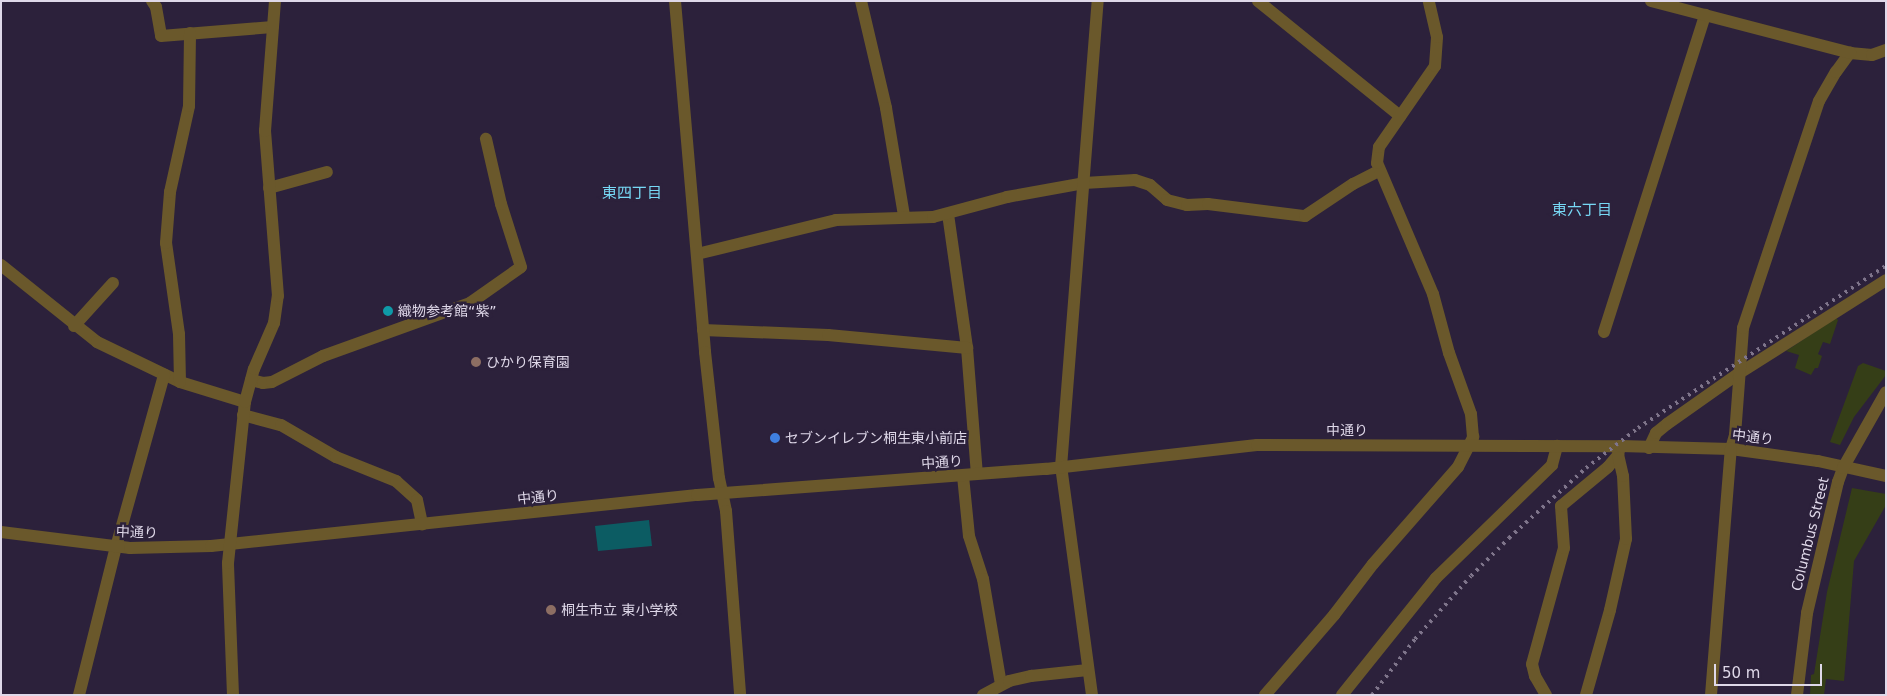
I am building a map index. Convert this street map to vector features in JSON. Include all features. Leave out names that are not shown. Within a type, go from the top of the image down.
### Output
[{"type":"street","points":[[152,1],[156,7],[160,36],[273,27]]},
{"type":"street","points":[[232,695],[228,577],[229,545],[243,415],[251,380],[274,323],[278,296],[265,112],[275,1]]},
{"type":"street","points":[[675,1],[703,330],[728,539],[740,695]]},
{"type":"street","points":[[861,1],[886,108],[904,216]]},
{"type":"street","points":[[1092,695],[1061,467],[1098,1]]},
{"type":"street","points":[[1258,1],[1400,116]]},
{"type":"street","points":[[1265,695],[1334,615],[1373,564],[1458,467],[1473,437],[1471,414],[1449,353],[1433,294],[1378,171],[1376,156],[1379,147],[1435,66],[1437,37],[1429,1]]},
{"type":"street","points":[[1651,1],[1850,53],[1872,55],[1886,50]]},
{"type":"street","points":[[1604,332],[1706,15]]},
{"type":"street","points":[[180,382],[179,334],[166,243],[170,192],[189,106],[190,33]]},
{"type":"street","points":[[1711,695],[1743,328],[1819,102],[1836,72],[1850,53]]},
{"type":"street","points":[[251,380],[263,383],[272,382],[323,356],[470,303],[521,267],[501,204],[486,139]]},
{"type":"street","points":[[697,254],[836,220],[948,214],[1007,197],[1084,183],[1135,180],[1150,185],[1166,200],[1187,205],[1208,204],[1297,217],[1305,216],[1353,184],[1378,171]]},
{"type":"street","points":[[269,188],[327,172]]},
{"type":"street","points":[[948,214],[967,348],[977,474]]},
{"type":"street","points":[[1,265],[74,326],[97,342],[180,382],[245,402]]},
{"type":"street","points":[[1649,448],[1656,434],[1667,424],[1738,374],[1886,280]]},
{"type":"street","points":[[74,326],[113,283]]},
{"type":"street","points":[[703,330],[828,335],[967,348]]},
{"type":"street","points":[[79,695],[116,547],[164,375]]},
{"type":"street","name":"Columbus Street","points":[[1797,695],[1807,614],[1843,468],[1886,392]]},
{"type":"street","points":[[243,415],[281,425],[336,457],[396,481],[417,500],[422,524]]},
{"type":"street","name":"中通り","points":[[1,532],[116,547],[155,549],[229,545],[722,494],[963,476],[1257,445],[1557,446],[1619,451],[1649,448],[1732,449],[1818,461],[1886,476]]},
{"type":"street","points":[[1342,695],[1436,578],[1552,466],[1557,446]]},
{"type":"street","points":[[1546,695],[1535,676],[1532,664],[1564,548],[1561,506],[1608,467],[1619,451]]},
{"type":"street","points":[[1586,695],[1610,610],[1626,539],[1624,485],[1619,451]]},
{"type":"street","points":[[963,476],[969,536],[983,579],[1001,684]]},
{"type":"street","points":[[984,695],[993,691],[1001,684],[1032,676],[1088,670]]},
{"type":"shaded area","points":[[1836,318],[1838,320],[1830,344],[1823,342],[1818,354],[1822,356],[1818,368],[1815,368],[1811,375],[1795,368],[1799,355],[1786,351]]},
{"type":"shaded area","points":[[1863,363],[1886,371],[1886,375],[1854,417],[1840,445],[1830,442],[1858,366]]},
{"type":"shaded area","points":[[1852,488],[1886,494],[1886,505],[1854,561],[1844,681],[1826,679],[1824,695],[1810,695],[1811,675],[1814,674],[1827,592]]},
{"type":"shaded area","points":[[649,520],[652,546],[598,551],[595,526]]},
{"type":"railway","points":[[1372,695],[1415,639],[1471,576],[1509,538],[1586,468],[1638,428],[1886,266]]},
{"type":"place","name":"織物参考館“紫”","points":[[388,311]]},
{"type":"place","name":"ひかり保育園","points":[[476,362]]},
{"type":"place","name":"セブンイレブン桐生東小前店","points":[[775,438]]},
{"type":"place","name":"桐生市立 東小学校","points":[[551,610]]},
{"type":"district","name":"東四丁目","points":[[632,194]]},
{"type":"district","name":"東六丁目","points":[[1582,211]]}]
